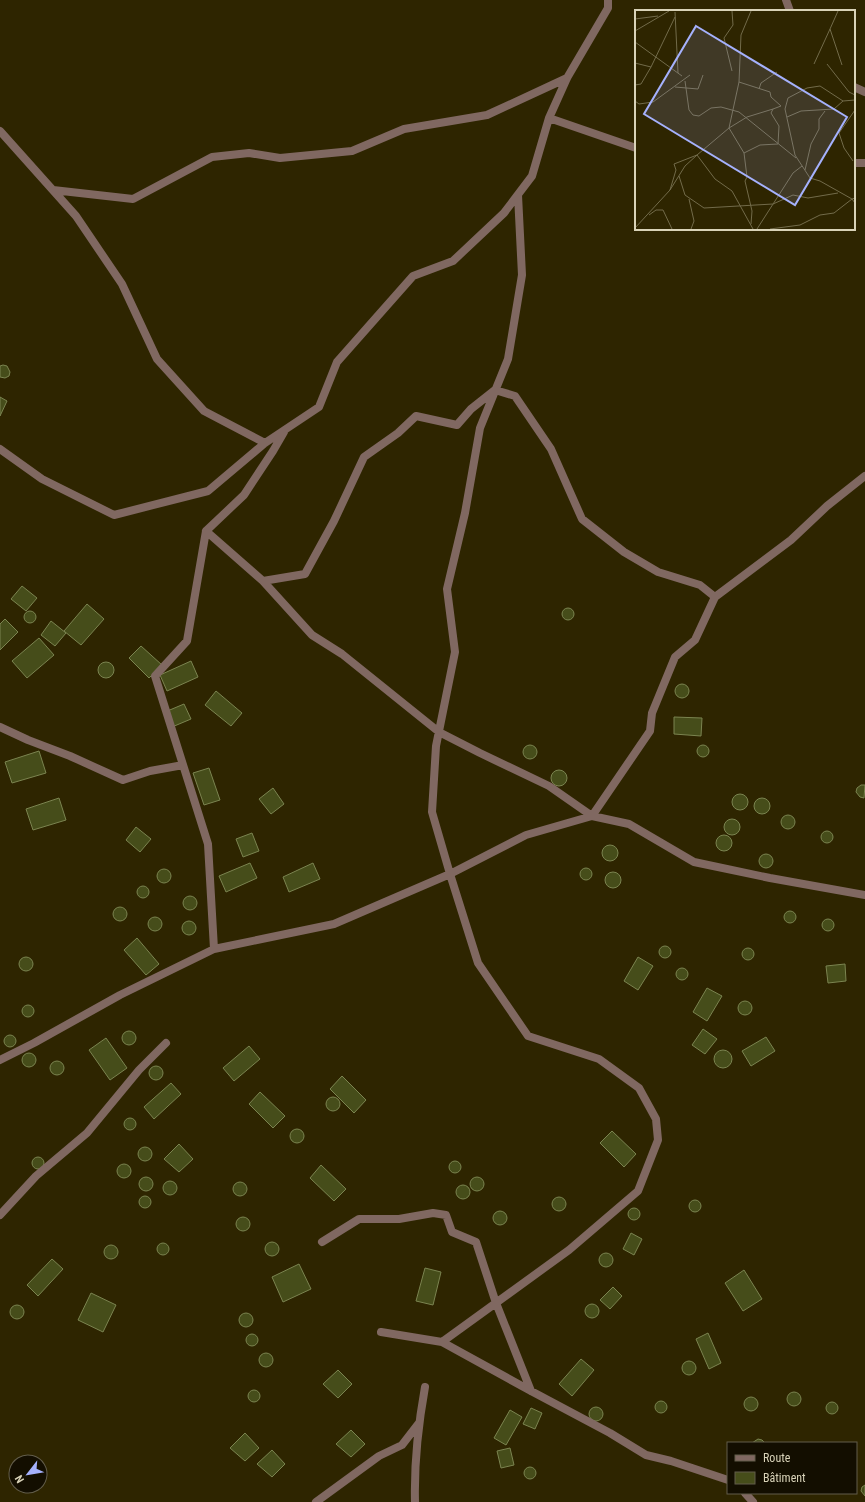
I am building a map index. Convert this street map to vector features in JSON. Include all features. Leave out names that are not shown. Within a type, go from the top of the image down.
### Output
[{"type":"street","points":[[0,449],[42,479],[114,515],[208,491],[265,443],[318,407],[338,362],[413,276],[453,261],[504,213],[532,176],[549,118],[567,78],[608,8],[608,0]]},
{"type":"street","points":[[786,0],[790,10]]},
{"type":"street","points":[[54,190],[133,199],[212,157],[249,153],[280,158],[352,151],[404,129],[487,115],[567,78]]},
{"type":"street","points":[[855,87],[865,92]]},
{"type":"street","points":[[549,118],[635,148]]},
{"type":"street","points":[[0,131],[76,216],[122,284],[157,359],[204,411],[265,443]]},
{"type":"street","points":[[442,1342],[569,1250],[638,1191],[658,1140],[656,1119],[639,1088],[599,1059],[528,1036],[478,963],[432,812],[436,746],[455,652],[447,589],[465,512],[480,428],[508,359],[522,275],[518,195]]},
{"type":"street","points":[[263,581],[305,574],[334,521],[364,457],[398,433],[416,416],[457,425],[471,409],[495,390]]},
{"type":"street","points":[[495,390],[516,396],[551,449],[582,520],[624,552],[658,572],[700,585],[715,597]]},
{"type":"street","points":[[214,949],[208,844],[155,676],[187,641],[206,531],[244,495],[286,429]]},
{"type":"street","points":[[0,1060],[34,1043],[120,995],[214,949],[334,924],[450,874],[526,835],[592,816],[650,730],[652,713],[675,657],[695,640],[715,597],[791,540],[827,506],[865,476]]},
{"type":"street","points":[[206,531],[263,581],[312,635],[342,654],[439,732],[549,786],[592,816],[629,824],[694,862],[770,878],[865,895]]},
{"type":"street","points":[[0,728],[70,756],[123,780],[150,771],[183,765]]},
{"type":"street","points":[[0,1215],[36,1176],[86,1133],[139,1070],[166,1043]]},
{"type":"street","points":[[322,1242],[359,1219],[399,1219],[433,1213],[446,1215],[452,1232],[476,1242],[496,1303],[531,1391]]},
{"type":"street","points":[[381,1332],[442,1342],[646,1454],[727,1480]]},
{"type":"street","points":[[415,1502],[414,1472],[419,1423],[425,1387]]},
{"type":"street","points":[[316,1502],[379,1456],[402,1445],[419,1423]]},
{"type":"street","points":[[746,1494],[753,1502]]},
{"type":"building","points":[[0,366],[7,366],[10,372],[9,376],[5,378],[0,377]]},
{"type":"building","points":[[0,397],[7,401],[0,416]]},
{"type":"building","points":[[22,586],[37,598],[26,611],[11,599]]},
{"type":"building","points":[[87,604],[104,619],[81,645],[64,631]]},
{"type":"building","points":[[570,608],[573,609],[573,619],[566,620],[563,619],[562,612],[563,609]]},
{"type":"building","points":[[32,611],[35,612],[35,622],[28,623],[25,622],[24,615],[25,612]]},
{"type":"building","points":[[5,619],[18,632],[0,650],[0,624]]},
{"type":"building","points":[[51,621],[66,633],[55,646],[41,635]]},
{"type":"building","points":[[39,638],[54,655],[27,678],[12,661]]},
{"type":"building","points":[[141,646],[162,665],[149,678],[129,658]]},
{"type":"building","points":[[191,661],[198,677],[167,691],[160,675]]},
{"type":"building","points":[[103,662],[109,662],[114,667],[112,676],[109,678],[103,678],[98,673],[98,667]]},
{"type":"building","points":[[682,684],[687,686],[689,691],[687,696],[682,698],[677,696],[675,691],[677,686]]},
{"type":"building","points":[[216,691],[242,713],[231,726],[205,705]]},
{"type":"building","points":[[184,704],[191,719],[172,727],[165,712]]},
{"type":"building","points":[[674,717],[702,718],[701,736],[674,734]]},
{"type":"building","points":[[530,745],[535,747],[537,752],[535,757],[530,759],[525,757],[523,752],[525,747]]},
{"type":"building","points":[[705,745],[708,746],[708,756],[701,757],[698,756],[697,749],[698,746]]},
{"type":"building","points":[[39,751],[46,773],[12,783],[5,762]]},
{"type":"building","points":[[209,768],[220,800],[204,805],[193,773]]},
{"type":"building","points":[[556,770],[562,770],[567,775],[565,784],[562,786],[556,786],[551,781],[551,775]]},
{"type":"building","points":[[861,785],[865,785],[864,798],[860,797],[856,792],[857,788]]},
{"type":"building","points":[[273,788],[284,804],[271,814],[259,799]]},
{"type":"building","points":[[737,794],[743,794],[748,799],[746,808],[743,810],[737,810],[732,805],[732,799]]},
{"type":"building","points":[[59,798],[66,820],[33,830],[26,809]]},
{"type":"building","points":[[759,798],[765,798],[770,803],[768,812],[765,814],[759,814],[754,809],[754,803]]},
{"type":"building","points":[[788,815],[793,817],[795,822],[793,827],[788,829],[783,827],[781,822],[783,817]]},
{"type":"building","points":[[729,819],[735,819],[740,824],[738,833],[735,835],[729,835],[724,830],[724,824]]},
{"type":"building","points":[[136,827],[151,839],[140,852],[126,840]]},
{"type":"building","points":[[829,831],[832,832],[832,842],[825,843],[822,842],[821,835],[822,832]]},
{"type":"building","points":[[252,833],[259,851],[243,857],[236,839]]},
{"type":"building","points":[[721,835],[727,835],[732,840],[730,849],[727,851],[721,851],[716,846],[716,840]]},
{"type":"building","points":[[607,845],[613,845],[618,850],[616,859],[613,861],[607,861],[602,856],[602,850]]},
{"type":"building","points":[[766,854],[771,856],[773,861],[771,866],[766,868],[761,866],[759,861],[761,856]]},
{"type":"building","points":[[250,863],[257,878],[226,892],[219,876]]},
{"type":"building","points":[[313,863],[320,879],[289,892],[283,877]]},
{"type":"building","points":[[588,868],[591,869],[591,879],[584,880],[581,879],[580,872],[581,869]]},
{"type":"building","points":[[164,869],[169,871],[171,876],[169,881],[164,883],[159,881],[157,876],[159,871]]},
{"type":"building","points":[[610,872],[616,872],[621,877],[619,886],[616,888],[610,888],[605,883],[605,877]]},
{"type":"building","points":[[145,886],[148,887],[148,897],[141,898],[138,897],[137,890],[138,887]]},
{"type":"building","points":[[190,896],[195,898],[197,903],[195,908],[190,910],[185,908],[183,903],[185,898]]},
{"type":"building","points":[[120,907],[125,909],[127,914],[125,919],[120,921],[115,919],[113,914],[115,909]]},
{"type":"building","points":[[792,911],[795,912],[795,922],[788,923],[785,922],[784,915],[785,912]]},
{"type":"building","points":[[155,917],[160,919],[162,924],[160,929],[155,931],[150,929],[148,924],[150,919]]},
{"type":"building","points":[[830,919],[833,920],[833,930],[826,931],[823,930],[822,923],[823,920]]},
{"type":"building","points":[[189,921],[194,923],[196,928],[194,933],[189,935],[184,933],[182,928],[184,923]]},
{"type":"building","points":[[137,938],[159,964],[146,975],[124,950]]},
{"type":"building","points":[[667,946],[670,947],[670,957],[663,958],[660,957],[659,950],[660,947]]},
{"type":"building","points":[[750,948],[753,949],[753,959],[746,960],[743,959],[742,952],[743,949]]},
{"type":"building","points":[[26,957],[31,959],[33,964],[31,969],[26,971],[21,969],[19,964],[21,959]]},
{"type":"building","points":[[638,957],[653,966],[638,990],[624,981]]},
{"type":"building","points":[[845,964],[846,981],[828,983],[826,966]]},
{"type":"building","points":[[684,968],[687,969],[687,979],[680,980],[677,979],[676,972],[677,969]]},
{"type":"building","points":[[707,988],[722,996],[707,1021],[693,1012]]},
{"type":"building","points":[[745,1001],[750,1003],[752,1008],[750,1013],[745,1015],[740,1013],[738,1008],[740,1003]]},
{"type":"building","points":[[30,1005],[33,1006],[33,1016],[26,1017],[23,1016],[22,1009],[23,1006]]},
{"type":"building","points":[[703,1029],[717,1039],[705,1054],[692,1045]]},
{"type":"building","points":[[129,1031],[134,1033],[136,1038],[134,1043],[129,1045],[124,1043],[122,1038],[124,1033]]},
{"type":"building","points":[[12,1035],[15,1036],[15,1046],[8,1047],[5,1046],[4,1039],[5,1036]]},
{"type":"building","points":[[766,1037],[775,1051],[751,1066],[742,1051]]},
{"type":"building","points":[[106,1038],[127,1068],[110,1080],[89,1050]]},
{"type":"building","points":[[249,1046],[260,1059],[234,1081],[223,1068]]},
{"type":"building","points":[[719,1050],[727,1050],[732,1055],[730,1066],[727,1068],[719,1068],[714,1063],[714,1055]]},
{"type":"building","points":[[29,1053],[34,1055],[36,1060],[34,1065],[29,1067],[24,1065],[22,1060],[24,1055]]},
{"type":"building","points":[[57,1061],[62,1063],[64,1068],[62,1073],[57,1075],[52,1073],[50,1068],[52,1063]]},
{"type":"building","points":[[156,1066],[161,1068],[163,1073],[161,1078],[156,1080],[151,1078],[149,1073],[151,1068]]},
{"type":"building","points":[[342,1076],[366,1100],[354,1113],[330,1089]]},
{"type":"building","points":[[171,1083],[181,1094],[154,1119],[144,1107]]},
{"type":"building","points":[[260,1092],[285,1116],[273,1128],[249,1104]]},
{"type":"building","points":[[333,1097],[338,1099],[340,1104],[338,1109],[333,1111],[328,1109],[326,1104],[328,1099]]},
{"type":"building","points":[[132,1118],[135,1119],[135,1129],[128,1130],[125,1129],[124,1122],[125,1119]]},
{"type":"building","points":[[297,1129],[302,1131],[304,1136],[302,1141],[297,1143],[292,1141],[290,1136],[292,1131]]},
{"type":"building","points":[[612,1131],[636,1154],[624,1167],[600,1143]]},
{"type":"building","points":[[179,1144],[193,1159],[179,1172],[164,1159]]},
{"type":"building","points":[[145,1147],[150,1149],[152,1154],[150,1159],[145,1161],[140,1159],[138,1154],[140,1149]]},
{"type":"building","points":[[40,1157],[43,1158],[43,1168],[36,1169],[33,1168],[32,1161],[33,1158]]},
{"type":"building","points":[[457,1161],[460,1162],[460,1172],[453,1173],[450,1172],[449,1165],[450,1162]]},
{"type":"building","points":[[124,1164],[129,1166],[131,1171],[129,1176],[124,1178],[119,1176],[117,1171],[119,1166]]},
{"type":"building","points":[[321,1165],[346,1189],[334,1201],[310,1178]]},
{"type":"building","points":[[146,1177],[151,1179],[153,1184],[151,1189],[146,1191],[141,1189],[139,1184],[141,1179]]},
{"type":"building","points":[[477,1177],[482,1179],[484,1184],[482,1189],[477,1191],[472,1189],[470,1184],[472,1179]]},
{"type":"building","points":[[170,1181],[175,1183],[177,1188],[175,1193],[170,1195],[165,1193],[163,1188],[165,1183]]},
{"type":"building","points":[[240,1182],[245,1184],[247,1189],[245,1194],[240,1196],[235,1194],[233,1189],[235,1184]]},
{"type":"building","points":[[463,1185],[468,1187],[470,1192],[468,1197],[463,1199],[458,1197],[456,1192],[458,1187]]},
{"type":"building","points":[[147,1196],[150,1197],[150,1207],[143,1208],[140,1207],[139,1200],[140,1197]]},
{"type":"building","points":[[559,1197],[564,1199],[566,1204],[564,1209],[559,1211],[554,1209],[552,1204],[554,1199]]},
{"type":"building","points":[[697,1200],[700,1201],[700,1211],[693,1212],[690,1211],[689,1204],[690,1201]]},
{"type":"building","points":[[636,1208],[639,1209],[639,1219],[632,1220],[629,1219],[628,1212],[629,1209]]},
{"type":"building","points":[[500,1211],[505,1213],[507,1218],[505,1223],[500,1225],[495,1223],[493,1218],[495,1213]]},
{"type":"building","points":[[243,1217],[248,1219],[250,1224],[248,1229],[243,1231],[238,1229],[236,1224],[238,1219]]},
{"type":"building","points":[[631,1233],[642,1239],[634,1255],[623,1249]]},
{"type":"building","points":[[272,1242],[277,1244],[279,1249],[277,1254],[272,1256],[267,1254],[265,1249],[267,1244]]},
{"type":"building","points":[[165,1243],[168,1244],[168,1254],[161,1255],[158,1254],[157,1247],[158,1244]]},
{"type":"building","points":[[111,1245],[116,1247],[118,1252],[116,1257],[111,1259],[106,1257],[104,1252],[106,1247]]},
{"type":"building","points":[[606,1253],[611,1255],[613,1260],[611,1265],[606,1267],[601,1265],[599,1260],[601,1255]]},
{"type":"building","points":[[52,1259],[63,1269],[38,1296],[27,1285]]},
{"type":"building","points":[[299,1264],[311,1289],[283,1302],[272,1277]]},
{"type":"building","points":[[425,1268],[441,1272],[433,1305],[416,1301]]},
{"type":"building","points":[[744,1270],[762,1299],[743,1311],[725,1283]]},
{"type":"building","points":[[613,1287],[622,1296],[610,1309],[600,1300]]},
{"type":"building","points":[[91,1293],[116,1305],[103,1332],[78,1320]]},
{"type":"building","points":[[592,1304],[597,1306],[599,1311],[597,1316],[592,1318],[587,1316],[585,1311],[587,1306]]},
{"type":"building","points":[[17,1305],[22,1307],[24,1312],[22,1317],[17,1319],[12,1317],[10,1312],[12,1307]]},
{"type":"building","points":[[246,1313],[251,1315],[253,1320],[251,1325],[246,1327],[241,1325],[239,1320],[241,1315]]},
{"type":"building","points":[[708,1333],[721,1363],[709,1369],[696,1339]]},
{"type":"building","points":[[254,1334],[257,1335],[257,1345],[250,1346],[247,1345],[246,1338],[247,1335]]},
{"type":"building","points":[[266,1353],[271,1355],[273,1360],[271,1365],[266,1367],[261,1365],[259,1360],[261,1355]]},
{"type":"building","points":[[581,1359],[594,1370],[572,1396],[559,1384]]},
{"type":"building","points":[[689,1361],[694,1363],[696,1368],[694,1373],[689,1375],[684,1373],[682,1368],[684,1363]]},
{"type":"building","points":[[338,1370],[352,1384],[338,1398],[323,1384]]},
{"type":"building","points":[[256,1390],[259,1391],[259,1401],[252,1402],[249,1401],[248,1394],[249,1391]]},
{"type":"building","points":[[794,1392],[799,1394],[801,1399],[799,1404],[794,1406],[789,1404],[787,1399],[789,1394]]},
{"type":"building","points":[[751,1397],[756,1399],[758,1404],[756,1409],[751,1411],[746,1409],[744,1404],[746,1399]]},
{"type":"building","points":[[663,1401],[666,1402],[666,1412],[659,1413],[656,1412],[655,1405],[656,1402]]},
{"type":"building","points":[[834,1402],[837,1403],[837,1413],[830,1414],[827,1413],[826,1406],[827,1403]]},
{"type":"building","points":[[596,1407],[601,1409],[603,1414],[601,1419],[596,1421],[591,1419],[589,1414],[591,1409]]},
{"type":"building","points":[[531,1408],[542,1413],[535,1429],[523,1424]]},
{"type":"building","points":[[510,1410],[522,1417],[506,1445],[494,1438]]},
{"type":"building","points":[[351,1430],[365,1444],[351,1457],[336,1444]]},
{"type":"building","points":[[245,1433],[259,1448],[245,1461],[230,1448]]},
{"type":"building","points":[[758,1439],[764,1442],[754,1442]]},
{"type":"building","points":[[510,1448],[514,1465],[501,1468],[497,1451]]},
{"type":"building","points":[[272,1450],[285,1464],[272,1477],[257,1464]]},
{"type":"building","points":[[532,1467],[535,1468],[535,1478],[528,1479],[525,1478],[524,1471],[525,1468]]},
{"type":"building","points":[[865,1485],[865,1496],[861,1491],[862,1487]]}]
